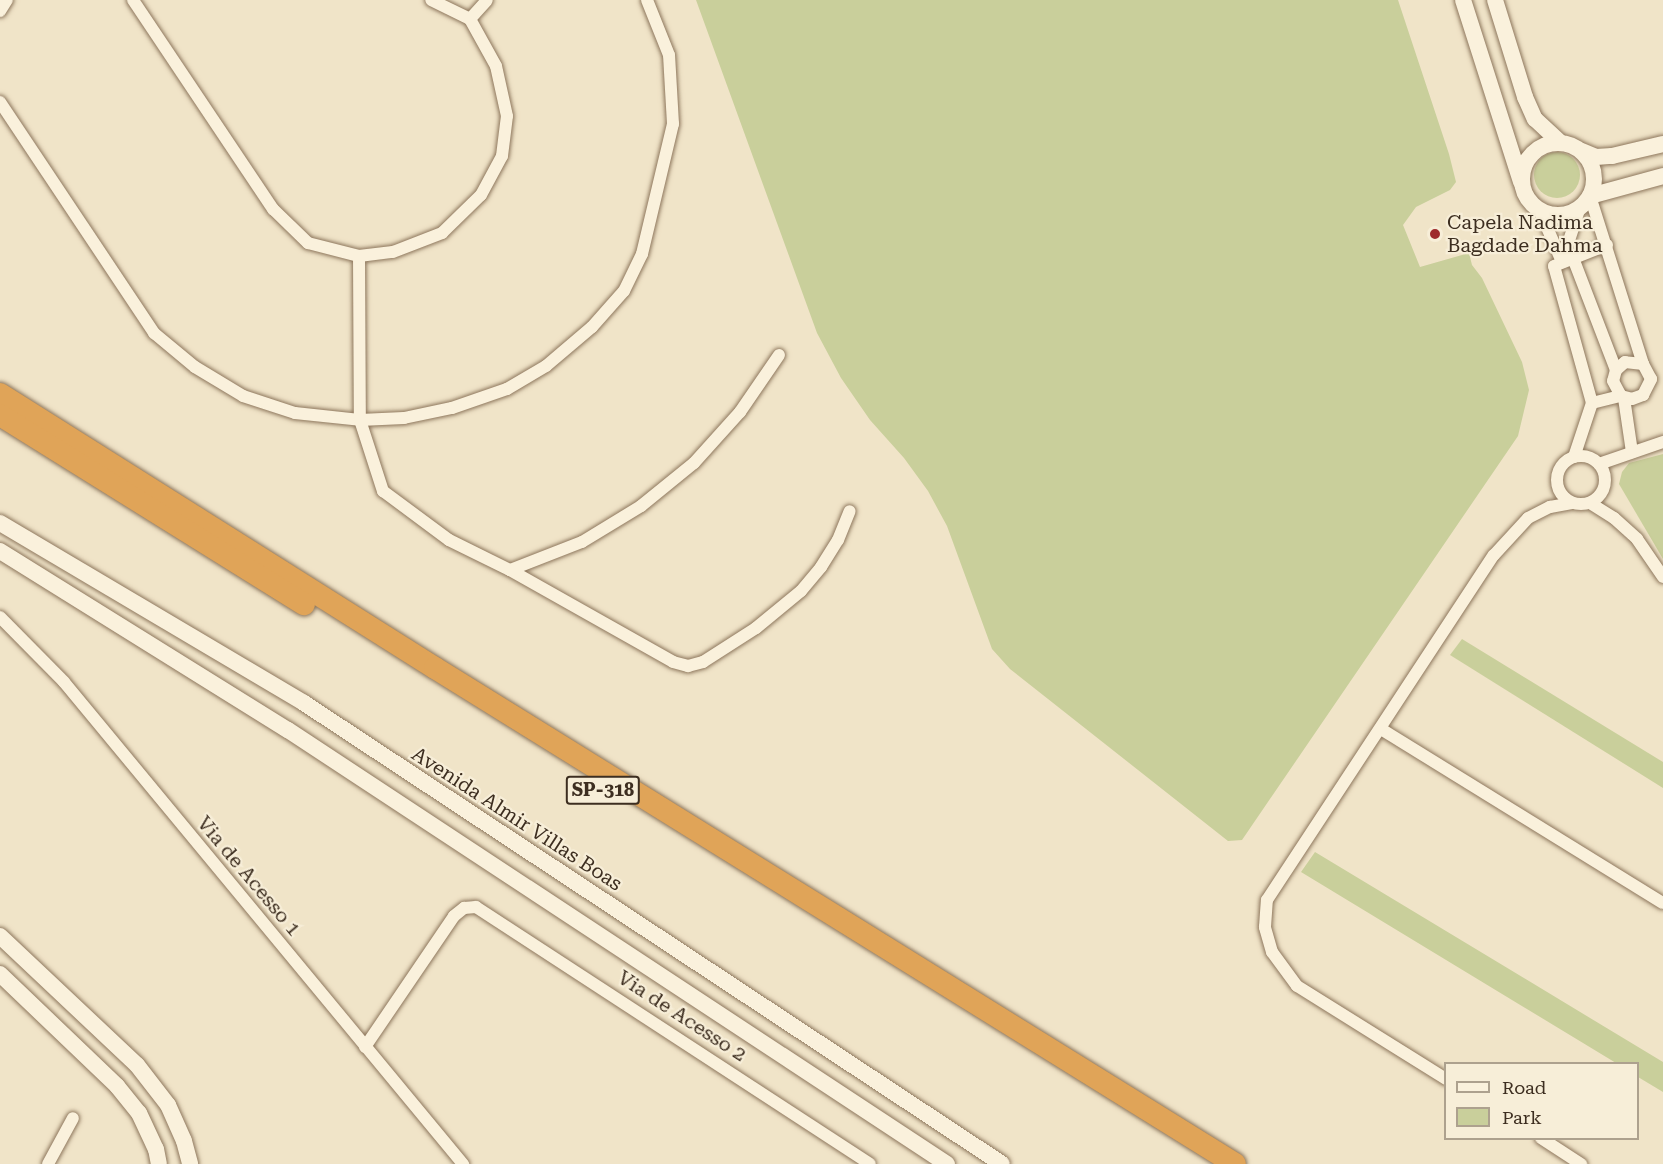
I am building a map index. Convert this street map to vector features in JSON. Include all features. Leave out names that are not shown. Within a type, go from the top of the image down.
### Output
[{"type":"highway","name":"SP-318","points":[[0,394],[435,668],[1235,1164]]},
{"type":"highway","name":"SP-318","points":[[0,415],[1206,1164]]},
{"type":"street","points":[[0,11],[7,0]]},
{"type":"street","points":[[133,0],[273,209],[308,243],[359,256],[393,252],[442,233],[481,195],[502,156],[507,116],[496,66],[470,19],[431,0]]},
{"type":"street","points":[[470,19],[487,0]]},
{"type":"street","points":[[0,102],[154,333],[195,367],[243,396],[295,413],[360,420],[414,416],[452,408],[507,389],[546,366],[592,327],[624,291],[642,254],[674,124],[669,55],[647,0]]},
{"type":"street","points":[[1463,0],[1524,189],[1539,209],[1568,260],[1616,370],[1613,381],[1623,397],[1632,452]]},
{"type":"street","points":[[1495,0],[1534,119],[1560,142],[1596,157],[1612,156],[1663,144]]},
{"type":"street","points":[[1524,189],[1522,178],[1530,156],[1549,144],[1560,142]]},
{"type":"street","points":[[1568,260],[1594,172],[1582,152]]},
{"type":"street","points":[[1539,209],[1555,214],[1663,176]]},
{"type":"street","points":[[1585,202],[1607,245],[1642,364],[1657,379],[1643,395],[1632,399],[1623,397],[1592,403]]},
{"type":"street","points":[[1574,457],[1592,403],[1554,266],[1607,245]]},
{"type":"street","points":[[359,256],[360,420],[383,491],[449,540],[510,570],[673,662],[693,665],[703,662],[756,628],[801,591],[821,567],[838,540],[850,511]]},
{"type":"street","points":[[510,570],[582,542],[641,506],[694,463],[740,412],[779,355]]},
{"type":"street","points":[[1616,370],[1631,361],[1642,364]]},
{"type":"street","points":[[1599,464],[1663,442]]},
{"type":"street","points":[[1572,503],[1560,494],[1557,479],[1562,465],[1574,457],[1588,457],[1599,464],[1605,478],[1604,486],[1596,499],[1590,503]]},
{"type":"street","points":[[1444,1078],[1297,986],[1272,952],[1264,927],[1267,900],[1382,729],[1494,555],[1528,518],[1550,507],[1590,503],[1614,518],[1636,539],[1663,577]]},
{"type":"street","name":"Avenida Almir Villas Boas","points":[[0,523],[304,703],[1002,1164]]},
{"type":"street","points":[[0,551],[288,730],[947,1164]]},
{"type":"street","name":"Via de Acesso 1","points":[[0,617],[64,682],[463,1164]]},
{"type":"street","points":[[1382,729],[1663,903]]},
{"type":"street","name":"Via de Acesso 2","points":[[365,1047],[454,916],[470,907],[488,912],[870,1164]]},
{"type":"street","points":[[0,936],[137,1065],[168,1105],[184,1141],[190,1164]]},
{"type":"street","points":[[0,974],[117,1086],[139,1113],[156,1149],[159,1164]]},
{"type":"street","points":[[48,1164],[73,1118]]},
{"type":"street","points":[[1544,1140],[1581,1164]]},
{"type":"green space","points":[[696,0],[1398,0],[1449,154],[1456,182],[1450,190],[1416,207],[1403,225],[1420,267],[1469,253],[1472,265],[1482,278],[1522,362],[1529,390],[1518,436],[1242,840],[1228,841],[1010,669],[992,649],[947,526],[928,491],[904,458],[870,420],[841,378],[817,333]]},
{"type":"green space","points":[[1557,152],[1573,159],[1580,175],[1573,191],[1557,198],[1541,191],[1534,175],[1541,159]]},
{"type":"green space","points":[[1663,454],[1663,559],[1619,484],[1622,472],[1629,463]]},
{"type":"green space","points":[[1462,639],[1663,762],[1663,788],[1450,655]]},
{"type":"green space","points":[[1315,852],[1663,1062],[1663,1092],[1639,1078],[1639,1062],[1614,1062],[1301,872]]},
{"type":"place","name":"Capela Nadima Bagdade Dahma","points":[[1435,234]]}]
